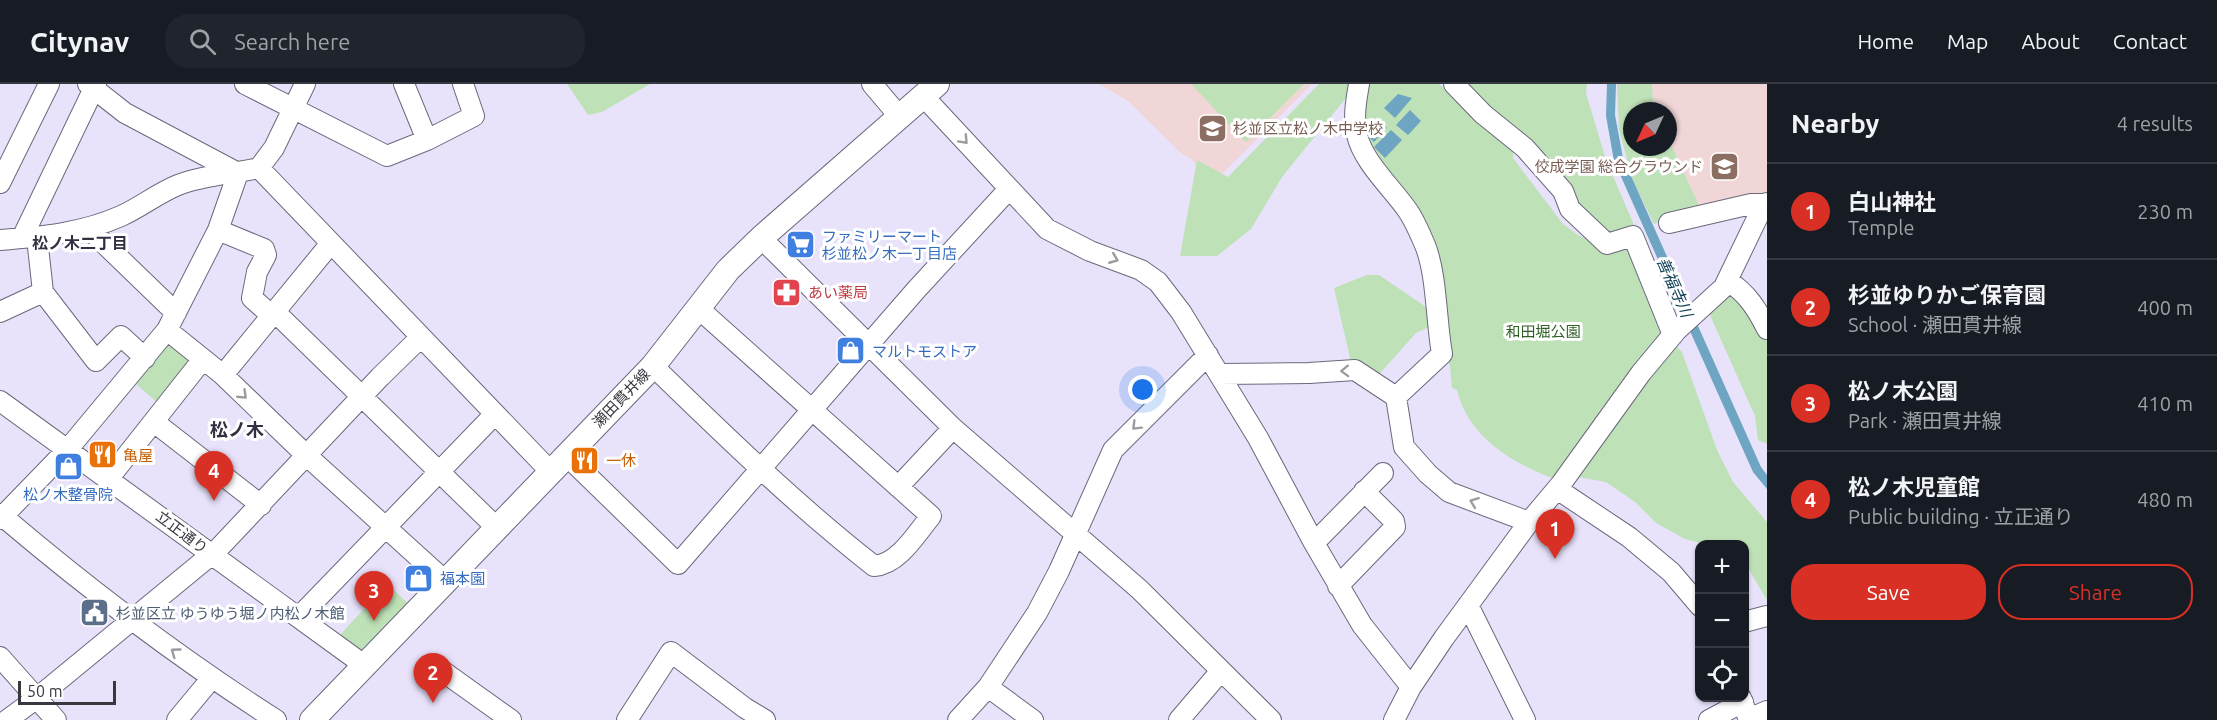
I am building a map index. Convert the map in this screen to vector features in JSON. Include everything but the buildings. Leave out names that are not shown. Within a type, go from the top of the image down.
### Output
[{"type":"main road","name":"瀬田貫井線","points":[[312,720],[652,366],[704,293],[761,238],[899,116],[931,91]]},
{"type":"street","points":[[0,183],[6,152],[49,84]]},
{"type":"street","points":[[245,84],[387,156],[428,140],[474,116],[463,84]]},
{"type":"street","points":[[0,240],[29,238],[88,228],[133,210],[177,185],[197,179],[259,168],[274,148],[305,84]]},
{"type":"street","points":[[404,84],[428,140]]},
{"type":"street","points":[[872,84],[899,116]]},
{"type":"street","points":[[1359,84],[1355,113],[1357,135],[1365,152],[1409,213],[1425,245],[1431,270],[1436,324],[1442,354],[1395,397]]},
{"type":"street","points":[[1454,84],[1484,114],[1525,148],[1563,191],[1570,209],[1607,244],[1633,236],[1675,333]]},
{"type":"street","points":[[145,358],[121,336],[96,361],[44,292],[29,238],[93,86],[125,113],[238,172]]},
{"type":"street","points":[[931,91],[1009,189],[1047,229],[1090,251],[1141,270],[1158,282],[1181,312],[1258,438],[1314,543],[1362,625],[1410,687]]},
{"type":"street","points":[[259,168],[495,414],[558,463],[678,564],[869,344],[1009,189]]},
{"type":"street","points":[[238,172],[218,230],[167,330],[68,449],[1,517],[211,679],[276,720]]},
{"type":"street","points":[[1394,720],[1410,687],[1468,605],[1641,374],[1675,333],[1728,281],[1766,204],[1751,204],[1668,223]]},
{"type":"street","points":[[88,228],[176,313]]},
{"type":"street","points":[[218,230],[264,249],[266,255],[257,272],[252,298],[273,314],[362,397],[497,528]]},
{"type":"street","points":[[761,238],[953,428],[1164,612],[1220,672],[1271,720]]},
{"type":"street","points":[[223,375],[331,243]]},
{"type":"street","points":[[1728,281],[1743,291],[1758,310],[1767,328]]},
{"type":"street","points":[[0,312],[44,292]]},
{"type":"street","points":[[652,366],[760,469],[838,538],[874,566],[885,565],[894,560],[931,516],[812,409],[704,293]]},
{"type":"street","points":[[167,330],[223,375],[306,455],[445,581]]},
{"type":"street","points":[[7,720],[218,550],[306,455],[421,337]]},
{"type":"street","points":[[958,720],[988,687],[1037,613],[1059,571],[1113,450],[1208,355]]},
{"type":"street","points":[[109,478],[203,359]]},
{"type":"street","points":[[1219,374],[1355,370],[1395,397],[1404,447],[1428,474],[1449,492],[1529,522]]},
{"type":"street","name":"立正通り","points":[[0,400],[364,665]]},
{"type":"street","points":[[299,617],[495,414]]},
{"type":"street","points":[[154,422],[261,505]]},
{"type":"street","points":[[898,487],[953,428]]},
{"type":"street","points":[[1314,543],[1383,473]]},
{"type":"street","points":[[1557,489],[1629,537],[1671,572],[1695,600]]},
{"type":"street","points":[[1338,586],[1395,527],[1394,521],[1364,491]]},
{"type":"street","points":[[1468,605],[1526,720]]},
{"type":"street","points":[[1749,621],[1767,616]]},
{"type":"street","points":[[627,720],[671,652],[765,720]]},
{"type":"street","points":[[0,657],[56,720]]},
{"type":"street","points":[[441,670],[511,720]]},
{"type":"street","points":[[1179,720],[1220,672]]},
{"type":"street","points":[[177,720],[211,679]]},
{"type":"street","points":[[988,687],[1033,720]]},
{"type":"street","points":[[1709,720],[1750,710]]},
{"type":"shaded area","name":"杉並区立松ノ木中学校","points":[[1099,84],[1312,84],[1213,183],[1190,158],[1183,155],[1128,101]]},
{"type":"shaded area","name":"佼成学園 総合グラウンド","points":[[1652,84],[1767,84],[1767,195],[1701,210],[1676,156],[1677,102],[1653,102]]},
{"type":"green space","points":[[567,84],[650,84],[602,112],[588,115]]},
{"type":"green space","points":[[1191,84],[1304,84],[1246,142]]},
{"type":"green space","name":"和田堀公園","points":[[1319,84],[1439,84],[1454,96],[1460,84],[1587,84],[1586,93],[1606,160],[1634,225],[1616,230],[1608,236],[1513,149],[1513,158],[1563,224],[1578,235],[1607,249],[1627,243],[1664,332],[1555,479],[1523,465],[1494,446],[1471,421],[1457,390],[1452,388],[1450,366],[1443,346],[1438,291],[1366,148],[1362,98],[1346,98],[1282,177],[1251,229],[1217,256],[1180,256],[1197,160],[1228,177]]},
{"type":"green space","points":[[1617,84],[1652,84],[1653,102],[1623,102],[1623,145],[1619,130]]},
{"type":"green space","points":[[1626,156],[1676,156],[1701,210],[1654,224],[1633,181]]},
{"type":"green space","points":[[1367,275],[1379,275],[1435,313],[1436,324],[1416,333],[1373,381],[1352,367],[1334,288]]},
{"type":"green space","points":[[1734,290],[1767,337],[1767,444],[1758,440],[1755,416],[1709,313]]},
{"type":"green space","points":[[162,336],[192,361],[159,404],[128,377]]},
{"type":"green space","points":[[1673,342],[1682,352],[1717,450],[1733,482],[1767,522],[1767,600],[1749,570],[1749,540],[1695,542],[1685,539],[1656,523],[1635,502],[1606,482],[1573,476]]},
{"type":"green space","points":[[387,584],[411,606],[362,655],[338,637]]},
{"type":"water","name":"善福寺川","points":[[1607,84],[1616,84],[1615,115],[1623,158],[1761,467],[1767,475],[1767,489],[1753,472],[1614,161],[1606,116]]},
{"type":"water","points":[[1398,94],[1412,98],[1395,118],[1384,108]]},
{"type":"water","points":[[1410,110],[1421,121],[1408,135],[1396,125]]},
{"type":"water","points":[[1377,118],[1387,128],[1374,142],[1364,132]]},
{"type":"water","points":[[1391,130],[1402,140],[1385,158],[1374,147]]},
{"type":"place","name":"杉並区立松ノ木中学校","points":[[1212,128]]},
{"type":"place","name":"佼成学園 総合グラウンド","points":[[1724,166]]},
{"type":"place","name":"ファミリーマート 杉並松ノ木一丁目店","points":[[801,245]]},
{"type":"place","name":"あい薬局","points":[[787,292]]},
{"type":"place","name":"マルトモストア","points":[[851,351]]},
{"type":"place","name":"亀屋","points":[[102,455]]},
{"type":"place","name":"一休","points":[[585,460]]},
{"type":"place","name":"松ノ木整骨院","points":[[68,467]]},
{"type":"place","name":"松ノ木児童館","points":[[214,501]]},
{"type":"place","name":"白山神社","points":[[1555,559]]},
{"type":"place","name":"福本園","points":[[419,578]]},
{"type":"place","name":"杉並区立 ゆうゆう堀ノ内松ノ木館","points":[[95,613]]},
{"type":"place","name":"松ノ木公園","points":[[374,621]]},
{"type":"place","name":"杉並ゆりかご保育園","points":[[433,703]]},
{"type":"district","name":"松ノ木二丁目","points":[[80,243]]},
{"type":"district","name":"松ノ木","points":[[237,429]]}]
